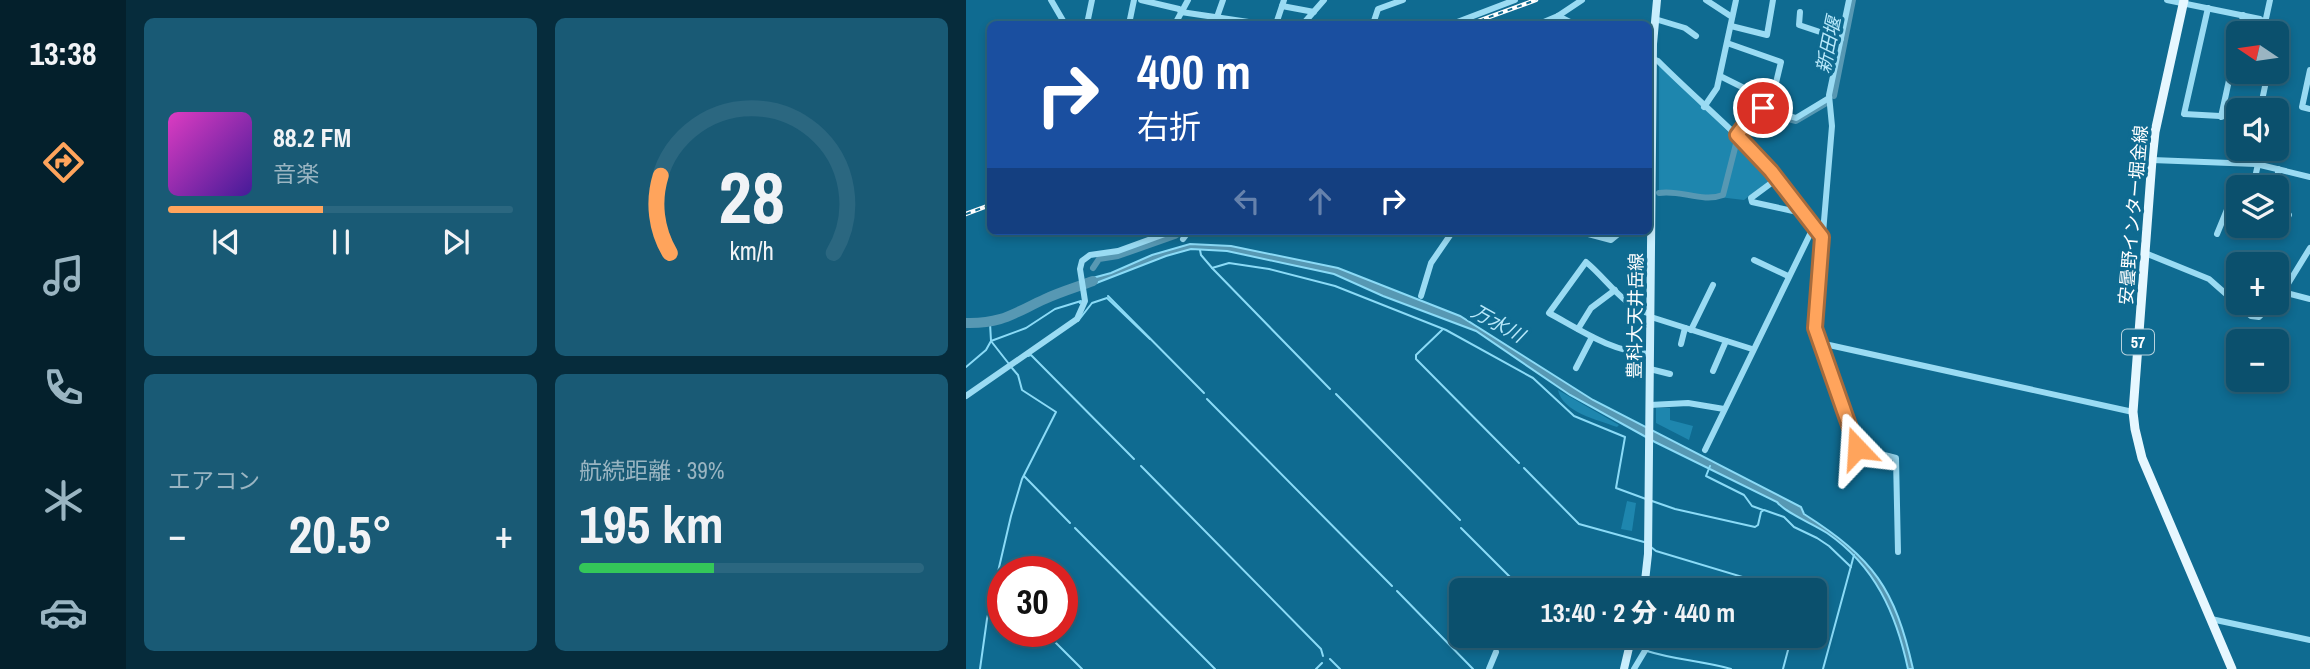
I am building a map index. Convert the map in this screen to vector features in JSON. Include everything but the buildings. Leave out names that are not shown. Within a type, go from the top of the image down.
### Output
[{"type":"main road","name":"豊科大天井岳線","points":[[1652,48],[1657,0]]},
{"type":"main road","name":"安曇野インター堀金線","points":[[2183,1],[2155,131],[2133,412],[2134,429],[2142,458],[2232,669]]},
{"type":"main road","name":"豊科大天井岳線","points":[[1645,578],[1650,425],[1650,235]]},
{"type":"main road","points":[[1624,669],[1629,648]]},
{"type":"street","points":[[1052,0],[1063,21]]},
{"type":"street","points":[[1088,21],[1092,0]]},
{"type":"street","points":[[1130,21],[1134,0]]},
{"type":"street","points":[[1141,0],[1179,9],[1181,12],[1240,21]]},
{"type":"street","points":[[1176,21],[1188,0]]},
{"type":"street","points":[[1217,18],[1223,0]]},
{"type":"street","points":[[1306,21],[1324,0]]},
{"type":"street","points":[[1374,21],[1378,9],[1402,0]]},
{"type":"street","points":[[1458,21],[1496,3],[1515,0]]},
{"type":"street","points":[[1546,21],[1582,0]]},
{"type":"street","points":[[1706,0],[1732,17]]},
{"type":"street","points":[[1704,107],[1717,88],[1736,0]]},
{"type":"street","points":[[1731,26],[1767,35],[1773,0]]},
{"type":"street","points":[[1849,0],[1829,98],[1832,126],[1815,328],[1857,448],[1896,458],[1898,552]]},
{"type":"street","points":[[2167,0],[2183,1],[2262,21]]},
{"type":"street","points":[[2265,21],[2270,0]]},
{"type":"street","points":[[1277,21],[1283,3],[1314,12]]},
{"type":"street","points":[[2208,8],[2184,114],[2226,117]]},
{"type":"street","points":[[1800,12],[1799,25],[1841,40]]},
{"type":"street","points":[[2242,21],[2244,15]]},
{"type":"street","points":[[1558,16],[1568,21]]},
{"type":"street","points":[[1655,19],[1685,28],[1696,36]]},
{"type":"street","points":[[1720,76],[1752,92],[1774,91],[1782,61],[1727,43]]},
{"type":"street","points":[[1652,58],[1737,135],[1778,178],[1822,237]]},
{"type":"street","points":[[2310,70],[2302,107],[2310,108]]},
{"type":"street","points":[[2221,117],[2228,84]]},
{"type":"street","points":[[1737,135],[1755,111],[1763,108],[1796,118],[1829,98]]},
{"type":"street","points":[[2152,160],[2258,164],[2310,177]]},
{"type":"street","points":[[2256,175],[2258,164]]},
{"type":"street","points":[[2278,169],[2278,175]]},
{"type":"street","points":[[1778,178],[1751,198],[1752,202],[1802,213]]},
{"type":"street","points":[[2217,234],[2226,212]]},
{"type":"street","points":[[1705,450],[1813,228]]},
{"type":"street","points":[[966,396],[1077,319],[1086,301],[1081,274],[1082,261],[1090,256],[1118,251],[1161,235]]},
{"type":"street","points":[[1183,239],[1186,235]]},
{"type":"street","points":[[1421,296],[1431,263],[1450,235]]},
{"type":"street","points":[[1592,235],[1611,240],[1617,235]]},
{"type":"street","points":[[2289,282],[2310,248]]},
{"type":"street","points":[[2145,253],[2209,279],[2226,294]]},
{"type":"street","points":[[1754,260],[1788,276]]},
{"type":"street","points":[[1650,354],[1605,344],[1549,313],[1586,262],[1642,312],[1752,349]]},
{"type":"street","points":[[1681,344],[1713,285]]},
{"type":"street","points":[[1578,329],[1591,309],[1615,290]]},
{"type":"street","points":[[2289,294],[2310,299]]},
{"type":"street","points":[[1576,368],[1592,337]]},
{"type":"street","points":[[1713,371],[1726,341]]},
{"type":"street","points":[[1820,343],[2133,412]]},
{"type":"street","points":[[1650,369],[1670,374]]},
{"type":"street","points":[[1650,405],[1688,402],[1724,409]]},
{"type":"street","points":[[2211,619],[2310,640]]},
{"type":"street","points":[[1634,669],[1646,649]]},
{"type":"street","points":[[1489,669],[1496,652]]},
{"type":"shaded area","points":[[1659,64],[1774,177],[1744,200],[1659,190]]},
{"type":"shaded area","points":[[1190,244],[1231,246],[1338,268],[1460,316],[1593,400],[1801,507],[1804,514],[1848,545],[1878,578],[1898,617],[1913,669],[1908,669],[1897,629],[1881,592],[1871,576],[1844,546],[1777,502],[1655,442],[1570,395],[1476,331],[1383,296],[1334,274],[1227,251],[1191,249],[1086,287],[1085,280]]},
{"type":"shaded area","points":[[1558,390],[1619,425],[1617,427],[1573,410],[1561,398]]},
{"type":"shaded area","points":[[1656,408],[1670,408],[1670,420],[1693,426],[1689,440],[1656,423]]},
{"type":"shaded area","points":[[1627,501],[1636,503],[1632,531],[1621,529]]},
{"type":"waterway","name":"新田堰","points":[[1834,96],[1853,0]]},
{"type":"waterway","name":"新田堰","points":[[1751,121],[1761,112],[1796,121],[1825,104]]},
{"type":"waterway","name":"新田堰","points":[[1659,193],[1707,197],[1723,195],[1737,140]]},
{"type":"waterway","name":"新田堰","points":[[1093,268],[1099,259],[1118,256],[1177,235]]},
{"type":"waterway","points":[[1200,250],[1213,269],[1330,389]]},
{"type":"waterway","points":[[1212,268],[1229,263],[1269,269],[1335,286],[1446,330],[1533,378],[1574,416],[1625,437],[1616,488],[1646,499]]},
{"type":"waterway","name":"万水川","points":[[966,323],[999,320],[1051,296],[1093,281]]},
{"type":"waterway","points":[[1108,296],[1204,393]]},
{"type":"waterway","points":[[1078,321],[1092,303],[1107,298],[1150,339]]},
{"type":"waterway","points":[[966,367],[986,350],[991,341],[1026,328],[1055,309],[1081,301],[1080,303]]},
{"type":"waterway","points":[[990,323],[991,341],[1009,364]]},
{"type":"waterway","points":[[1442,330],[1416,355],[1416,359],[1519,463]]},
{"type":"waterway","points":[[1028,356],[1031,355],[1134,459]]},
{"type":"waterway","points":[[980,669],[987,619],[1011,516],[1022,479],[1056,412],[1022,390],[1018,375],[1012,368]]},
{"type":"waterway","points":[[1336,394],[1460,520]]},
{"type":"waterway","points":[[1207,399],[1392,586]]},
{"type":"waterway","points":[[1141,466],[1321,649],[1323,656]]},
{"type":"waterway","points":[[1710,466],[1706,476],[1744,495],[1752,506],[1763,510]]},
{"type":"waterway","points":[[1524,468],[1579,524],[1644,542]]},
{"type":"waterway","points":[[1024,476],[1070,523]]},
{"type":"waterway","points":[[1652,501],[1675,509],[1755,527],[1764,510],[1784,517],[1794,527],[1817,538],[1851,567]]},
{"type":"waterway","points":[[1075,528],[1215,669]]},
{"type":"waterway","points":[[1461,528],[1511,578]]},
{"type":"waterway","points":[[1651,547],[1656,551],[1746,578]]},
{"type":"waterway","points":[[1823,669],[1854,555]]},
{"type":"waterway","points":[[1397,591],[1473,669]]},
{"type":"waterway","points":[[1060,647],[1082,669]]},
{"type":"waterway","points":[[1638,648],[1642,649]]},
{"type":"waterway","points":[[1783,669],[1789,648]]},
{"type":"waterway","points":[[1647,651],[1731,669]]},
{"type":"waterway","points":[[1330,659],[1340,669]]},
{"type":"waterway","points":[[1316,669],[1322,663]]},
{"type":"railway","points":[[1478,21],[1536,0]]},
{"type":"railway","points":[[966,214],[987,206]]},
{"type":"route","points":[[1763,108],[1755,111],[1737,135],[1778,178],[1822,237],[1815,328],[1857,448]]}]
